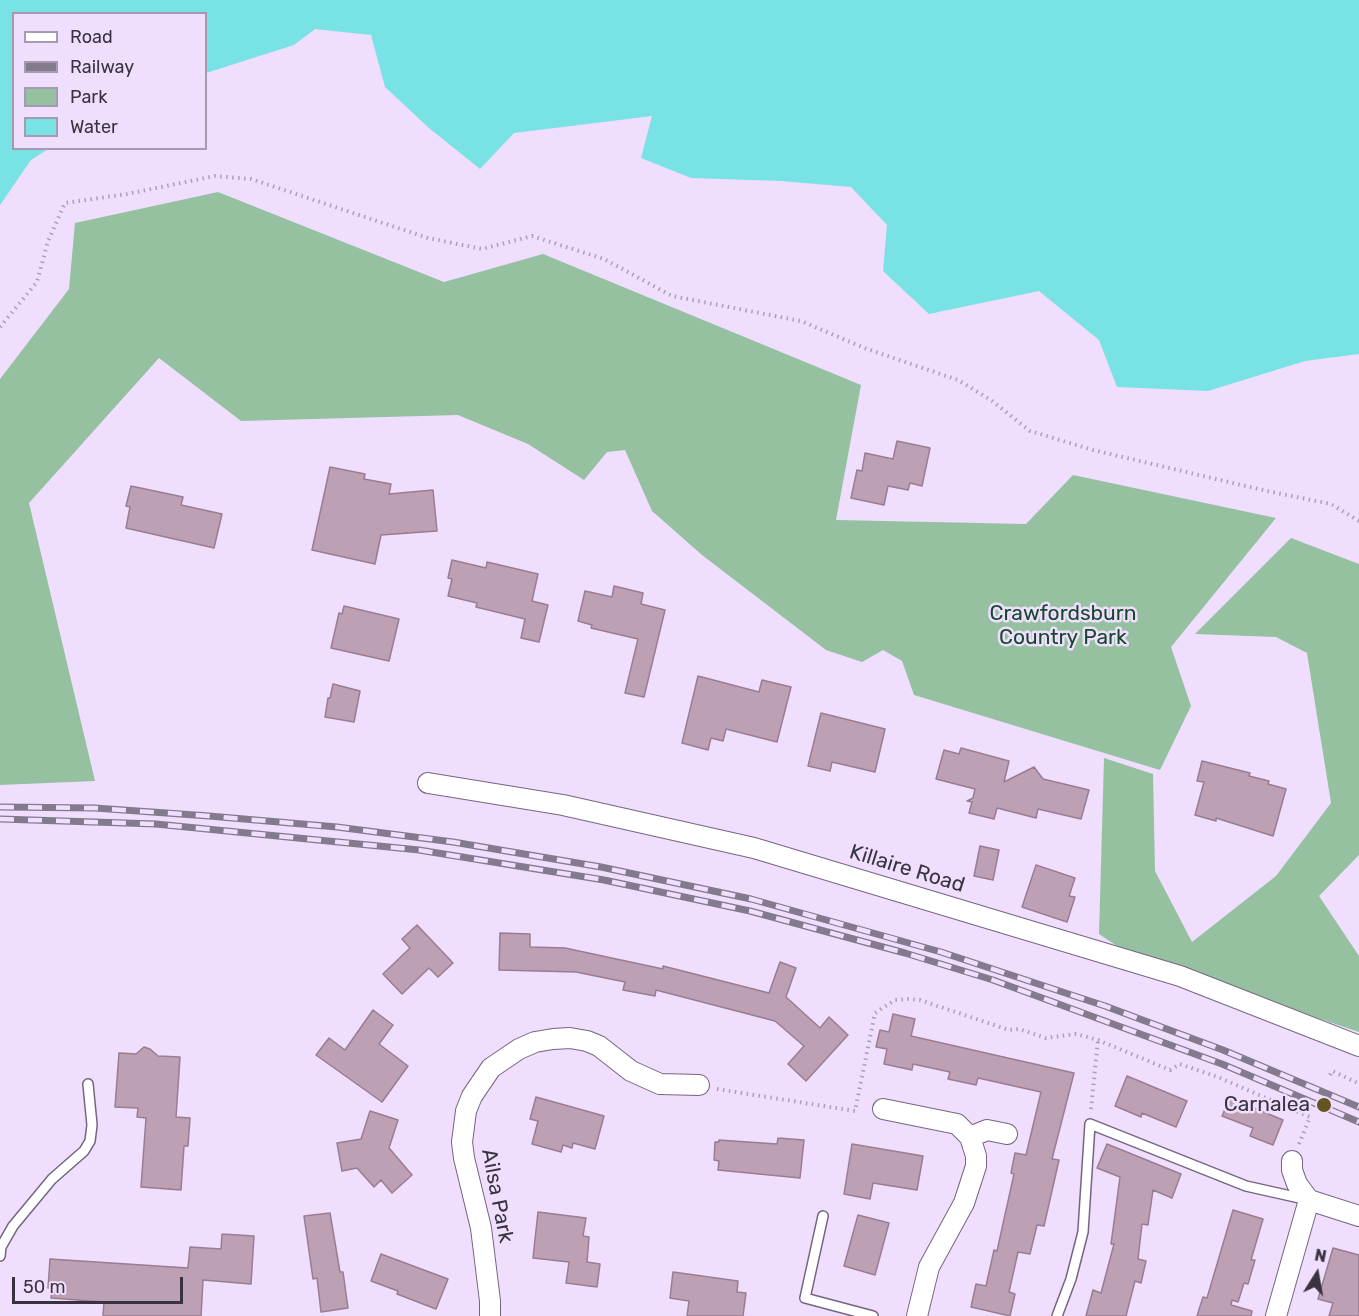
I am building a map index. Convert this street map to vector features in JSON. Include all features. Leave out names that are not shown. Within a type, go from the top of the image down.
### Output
[{"type":"street","name":"Killaire Road","points":[[428,783],[563,804],[754,848],[1180,976],[1359,1046]]},
{"type":"street","name":"Ailsa Park","points":[[490,1316],[481,1228],[462,1142],[466,1111],[480,1082],[491,1068],[504,1057],[535,1042],[570,1038],[599,1046],[631,1071],[660,1084],[699,1085]]},
{"type":"street","points":[[883,1109],[957,1124],[970,1137],[976,1156],[973,1176],[964,1203],[930,1267],[917,1316]]},
{"type":"street","points":[[970,1137],[987,1130],[1007,1134]]},
{"type":"street","points":[[1292,1161],[1292,1170],[1297,1184],[1309,1200],[1359,1216]]},
{"type":"street","points":[[1276,1316],[1309,1200]]},
{"type":"lane","points":[[0,1256],[1,1247],[12,1226],[52,1179],[84,1151],[90,1141],[92,1125],[88,1084]]},
{"type":"lane","points":[[1057,1316],[1071,1279],[1083,1232],[1090,1124],[1246,1186],[1309,1200]]},
{"type":"lane","points":[[823,1216],[805,1298],[873,1316]]},
{"type":"path","points":[[0,327],[37,282],[48,241],[65,203],[127,194],[215,176],[251,179],[428,238],[482,249],[532,236],[604,259],[672,296],[801,321],[867,349],[957,380],[991,400],[1030,431],[1104,452],[1331,504],[1359,521]]},
{"type":"path","points":[[699,1085],[855,1111],[875,1013],[895,1000],[920,1000],[1009,1030],[1019,1029],[1046,1038],[1076,1034],[1098,1040],[1170,1070],[1180,1064],[1311,1117],[1292,1161]]},
{"type":"path","points":[[1090,1124],[1098,1040]]},
{"type":"path","points":[[1330,1076],[1332,1071],[1358,1083],[1359,1081]]},
{"type":"green space","name":"Crawfordsburn Country Park","points":[[218,192],[444,282],[543,254],[861,385],[836,520],[1026,524],[1073,475],[1276,518],[1171,647],[1191,706],[1160,770],[914,695],[902,661],[883,650],[862,662],[826,650],[702,555],[652,511],[625,450],[607,452],[584,480],[528,444],[458,415],[241,421],[159,358],[29,503],[95,781],[0,785],[0,379],[69,289],[75,223]]},
{"type":"green space","points":[[1291,538],[1359,564],[1359,855],[1319,896],[1359,956],[1359,1032],[1132,956],[1099,934],[1104,758],[1153,774],[1155,871],[1192,942],[1276,876],[1331,803],[1307,653],[1276,637],[1195,634]]},
{"type":"water","points":[[0,0],[1359,0],[1359,354],[1305,361],[1208,391],[1117,387],[1099,340],[1039,291],[929,314],[883,271],[887,225],[851,187],[781,181],[691,178],[641,158],[652,116],[514,133],[480,169],[429,128],[385,87],[371,35],[315,29],[294,45],[207,73],[207,12],[12,12],[12,150],[46,150],[31,160],[0,205]]},
{"type":"building","points":[[897,441],[930,448],[922,486],[910,483],[908,490],[888,486],[884,505],[851,498],[857,470],[862,471],[865,453],[893,459]]},
{"type":"building","points":[[330,467],[365,474],[364,479],[391,484],[389,494],[433,490],[437,531],[381,535],[375,564],[312,550]]},
{"type":"building","points":[[131,486],[183,497],[181,505],[222,514],[214,548],[126,528],[130,507],[126,506]]},
{"type":"building","points":[[452,560],[486,568],[487,562],[538,574],[532,601],[548,605],[539,642],[521,638],[525,619],[476,607],[477,603],[448,596],[452,579],[448,578]]},
{"type":"building","points":[[614,586],[643,593],[641,604],[665,610],[644,697],[625,693],[638,639],[591,628],[592,625],[578,621],[585,591],[612,597]]},
{"type":"building","points":[[344,606],[399,619],[389,661],[331,648],[339,613],[342,614]]},
{"type":"building","points":[[698,676],[759,692],[762,680],[791,687],[777,742],[726,729],[723,741],[711,738],[708,750],[682,743]]},
{"type":"building","points":[[333,684],[360,691],[354,722],[325,717]]},
{"type":"building","points":[[821,713],[885,729],[875,772],[832,762],[830,771],[808,766]]},
{"type":"building","points":[[961,748],[1009,761],[1004,782],[1034,767],[1043,779],[1089,790],[1081,819],[1038,809],[1036,818],[997,808],[994,819],[969,813],[972,802],[967,801],[973,798],[975,789],[936,779],[944,750],[959,754]]},
{"type":"building","points":[[1202,761],[1250,773],[1249,776],[1269,781],[1268,784],[1286,789],[1273,836],[1216,818],[1216,821],[1195,815],[1204,782],[1197,781]]},
{"type":"building","points":[[980,846],[999,850],[993,880],[974,876]]},
{"type":"building","points":[[1036,865],[1075,878],[1069,896],[1075,897],[1067,922],[1022,907]]},
{"type":"building","points":[[417,925],[453,963],[438,977],[429,968],[402,994],[383,974],[410,948],[402,939]]},
{"type":"building","points":[[500,933],[530,934],[530,947],[565,948],[663,969],[663,966],[769,993],[780,962],[796,968],[786,997],[820,1028],[829,1017],[848,1035],[806,1081],[788,1064],[804,1046],[775,1021],[656,990],[655,996],[623,990],[625,982],[576,972],[499,970]]},
{"type":"building","points":[[373,1010],[393,1025],[379,1044],[408,1066],[382,1102],[316,1055],[329,1038],[345,1050]]},
{"type":"building","points":[[893,1014],[915,1019],[911,1036],[1074,1073],[1052,1159],[1059,1160],[1044,1226],[1037,1225],[1030,1254],[1018,1252],[1009,1292],[1015,1294],[1010,1316],[971,1307],[976,1284],[986,1286],[994,1250],[997,1251],[1014,1174],[1011,1173],[1015,1153],[1026,1155],[1041,1092],[978,1078],[976,1085],[948,1079],[950,1072],[913,1064],[912,1070],[884,1064],[887,1049],[876,1047],[880,1030],[889,1032]]},
{"type":"building","points":[[144,1047],[158,1056],[180,1057],[176,1117],[190,1118],[188,1146],[184,1146],[181,1190],[141,1187],[146,1118],[137,1117],[138,1108],[115,1107],[119,1053],[136,1054]]},
{"type":"building","points":[[1127,1076],[1187,1101],[1176,1127],[1142,1113],[1141,1117],[1115,1106]]},
{"type":"building","points":[[536,1097],[604,1116],[595,1149],[573,1143],[572,1148],[563,1145],[561,1152],[532,1144],[538,1121],[530,1119]]},
{"type":"building","points":[[1230,1098],[1283,1120],[1273,1145],[1250,1136],[1253,1128],[1222,1116]]},
{"type":"building","points":[[370,1111],[398,1120],[389,1148],[412,1175],[392,1193],[381,1180],[374,1187],[357,1168],[342,1171],[337,1143],[361,1139]]},
{"type":"building","points":[[778,1138],[804,1140],[800,1178],[718,1170],[719,1161],[714,1160],[715,1142],[719,1140],[777,1144]]},
{"type":"building","points":[[852,1144],[923,1156],[917,1190],[873,1183],[870,1199],[844,1194]]},
{"type":"building","points":[[1107,1144],[1181,1174],[1172,1198],[1153,1190],[1148,1225],[1142,1224],[1138,1259],[1146,1261],[1141,1283],[1135,1281],[1126,1316],[1086,1316],[1093,1290],[1101,1293],[1114,1244],[1111,1244],[1120,1177],[1097,1168]]},
{"type":"building","points":[[1233,1210],[1263,1219],[1251,1260],[1255,1260],[1248,1284],[1244,1283],[1238,1302],[1232,1300],[1231,1305],[1252,1311],[1251,1316],[1197,1316],[1203,1297],[1207,1298]]},
{"type":"building","points":[[538,1212],[586,1218],[583,1236],[589,1237],[587,1262],[600,1264],[597,1287],[566,1283],[569,1262],[533,1258]]},
{"type":"building","points":[[330,1213],[348,1308],[321,1312],[317,1278],[313,1279],[304,1216]]},
{"type":"building","points":[[858,1215],[889,1223],[875,1275],[844,1266]]},
{"type":"building","points":[[222,1234],[254,1236],[251,1284],[203,1280],[201,1316],[103,1316],[104,1302],[51,1298],[52,1288],[48,1288],[50,1259],[188,1268],[190,1247],[221,1249]]},
{"type":"building","points":[[1333,1248],[1359,1255],[1359,1316],[1329,1316],[1333,1303],[1318,1299]]},
{"type":"building","points":[[381,1254],[448,1279],[436,1309],[371,1281]]},
{"type":"building","points":[[673,1272],[738,1281],[737,1292],[746,1293],[743,1316],[687,1316],[689,1301],[670,1298]]},
{"type":"railway","points":[[0,807],[95,808],[337,827],[453,842],[601,867],[751,899],[941,952],[1105,1006],[1223,1050],[1359,1107]]},
{"type":"railway","points":[[0,819],[156,824],[419,850],[604,880],[750,911],[905,953],[993,980],[1222,1064],[1359,1122]]},
{"type":"place","name":"Carnalea","points":[[1324,1105]]}]
